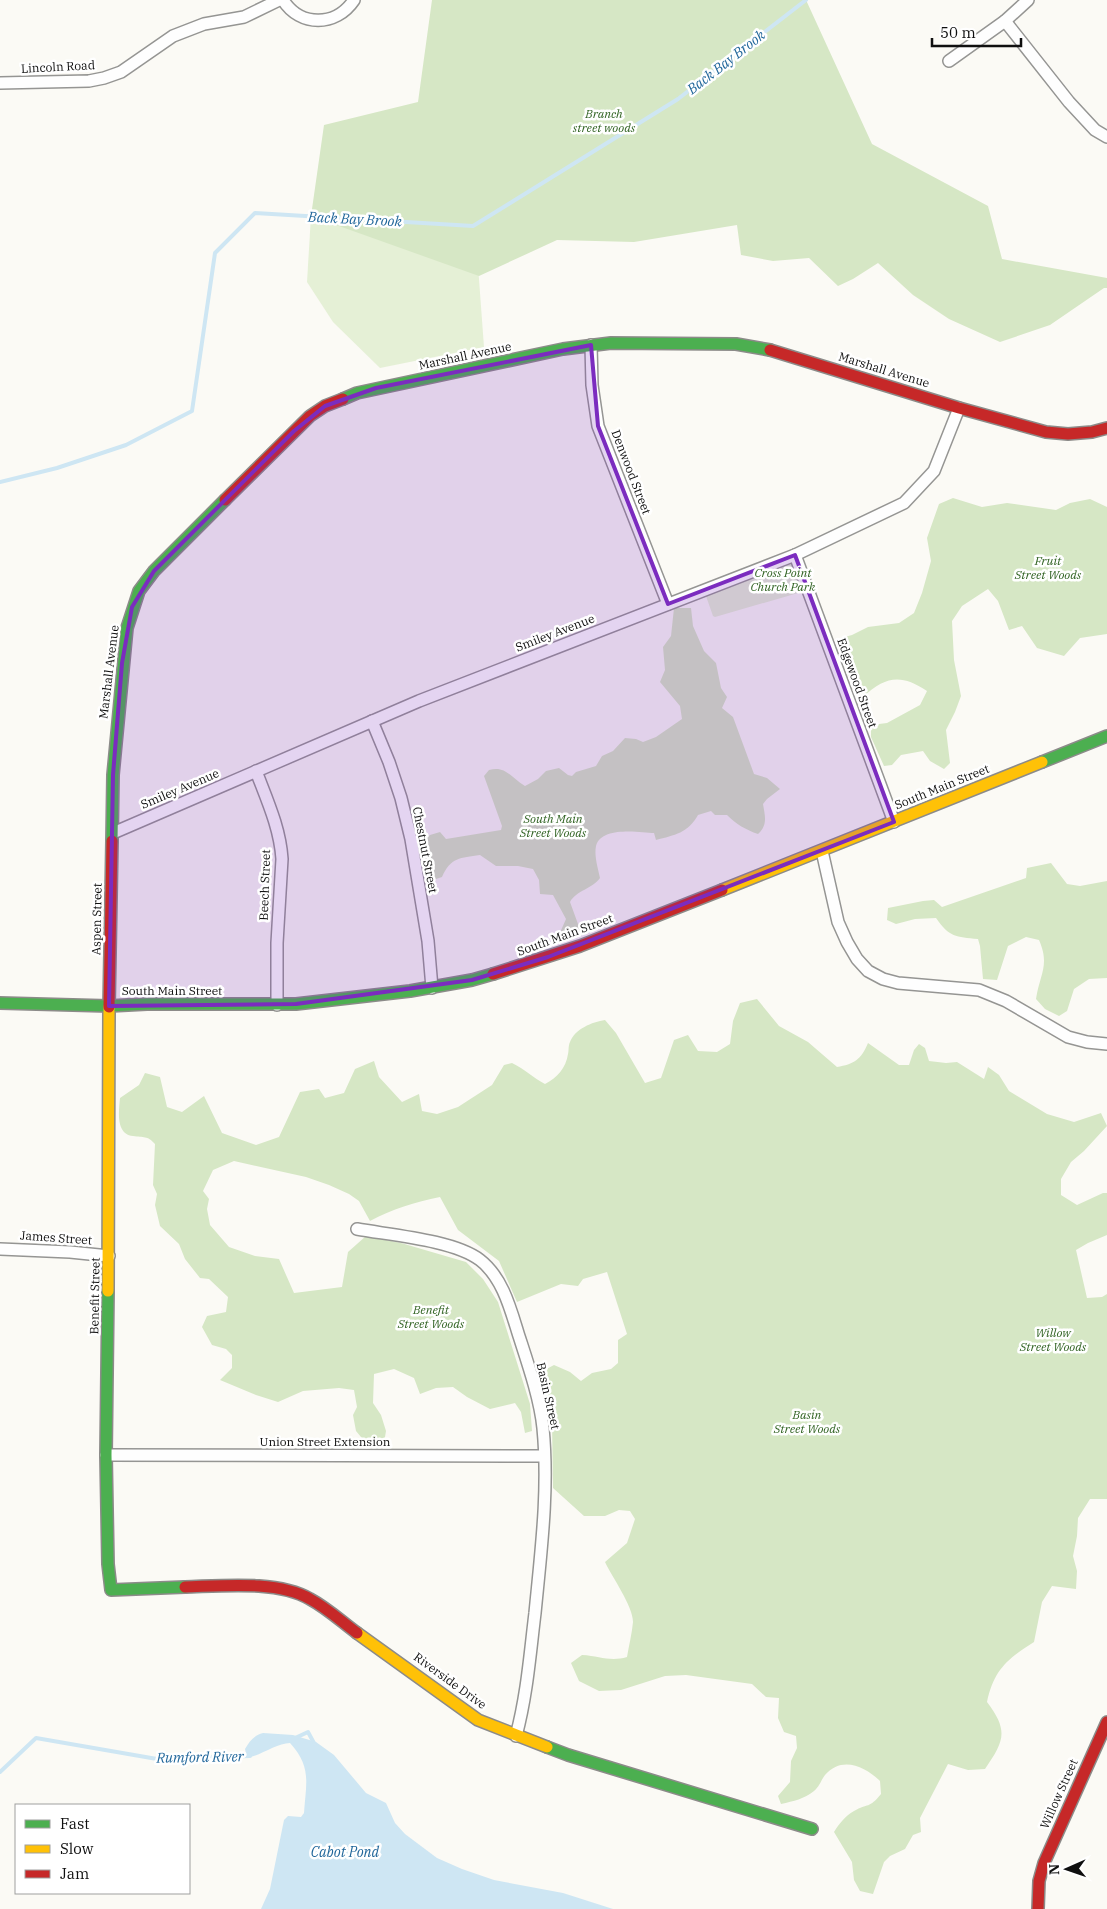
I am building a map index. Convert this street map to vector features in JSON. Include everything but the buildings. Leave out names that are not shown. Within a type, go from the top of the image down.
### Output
[{"type":"street","name":"Lincoln Road","points":[[0,83],[89,81],[104,78],[121,72],[173,36],[204,24],[244,17],[279,0]]},
{"type":"street","points":[[283,0],[300,17],[316,21],[341,14],[354,0]]},
{"type":"street","points":[[949,62],[1005,21],[1028,0]]},
{"type":"street","points":[[1005,21],[1069,102],[1094,130],[1107,137]]},
{"type":"street","name":"Marshall Avenue","points":[[113,833],[112,775],[127,628],[139,591],[154,571],[294,431],[325,406],[342,398],[376,388],[591,345],[611,343],[717,344],[758,347],[778,352],[959,408],[1046,432],[1068,434],[1092,432],[1107,428]]},
{"type":"street","name":"Denwood Street","points":[[591,345],[592,385],[598,426],[668,604]]},
{"type":"street","name":"Smiley Avenue","points":[[113,833],[419,701],[795,554],[904,503],[934,471],[959,408]]},
{"type":"street","name":"Edgewood Street","points":[[795,554],[894,822]]},
{"type":"street","name":"Chestnut Street","points":[[372,721],[390,762],[411,839],[428,941],[432,988]]},
{"type":"street","name":"South Main Street","points":[[0,1003],[109,1006],[147,1004],[277,1004],[360,998],[432,988],[495,974],[548,957],[822,851],[1107,736]]},
{"type":"street","name":"Beech Street","points":[[256,771],[272,812],[281,846],[277,943],[277,1004]]},
{"type":"street","name":"Aspen Street","points":[[109,1006],[113,833]]},
{"type":"street","points":[[822,851],[841,929],[846,942],[857,959],[868,971],[883,979],[898,983],[979,990],[1006,1001],[1068,1037],[1087,1042],[1107,1044]]},
{"type":"street","name":"Benefit Street","points":[[109,1006],[109,1256],[106,1456],[110,1586]]},
{"type":"street","name":"Basin Street","points":[[356,1229],[406,1236],[464,1250],[480,1260],[493,1272],[511,1310],[536,1396],[542,1426],[545,1496],[540,1571],[530,1667],[524,1710],[516,1736]]},
{"type":"street","name":"James Street","points":[[0,1249],[109,1256]]},
{"type":"street","name":"Union Street Extension","points":[[106,1456],[544,1456]]},
{"type":"street","name":"Riverside Drive","points":[[110,1586],[111,1590],[236,1585],[279,1588],[309,1598],[478,1720],[568,1755],[812,1829]]},
{"type":"street","name":"Willow Street","points":[[1038,1909],[1039,1881],[1044,1863],[1107,1722]]},
{"type":"highlighted area","points":[[591,345],[598,426],[668,604],[795,555],[894,822],[548,957],[472,980],[296,1004],[109,1006],[113,775],[122,663],[132,607],[154,571],[294,431],[325,406],[376,388]]},
{"type":"green space","name":"Branch street woods","points":[[432,0],[806,0],[872,144],[988,206],[1002,259],[1107,278],[1107,288],[1104,288],[1050,325],[1000,342],[949,319],[913,295],[878,263],[838,286],[809,258],[773,261],[741,255],[737,225],[634,242],[557,240],[479,276],[311,216],[324,125],[418,102]]},
{"type":"green space","points":[[311,216],[444,224],[477,252],[484,347],[380,368],[333,322],[307,282]]},
{"type":"green space","name":"Fruit Street Woods","points":[[953,498],[982,507],[1007,503],[1056,510],[1070,503],[1090,499],[1107,507],[1107,634],[1080,638],[1064,656],[1037,648],[1022,626],[1009,630],[998,601],[988,589],[962,606],[952,621],[954,660],[961,696],[946,730],[950,763],[944,769],[930,761],[923,751],[901,755],[892,765],[884,766],[871,737],[871,725],[887,723],[920,705],[927,691],[909,682],[894,680],[879,685],[863,697],[848,676],[841,638],[868,627],[899,623],[914,613],[931,561],[927,538],[939,504]]},
{"type":"green space","name":"Cross Point Church Park","points":[[786,561],[793,562],[805,591],[713,616],[706,596]]},
{"type":"green space","name":"South Main Street Woods","points":[[674,608],[691,608],[693,626],[704,651],[716,663],[721,688],[727,697],[722,708],[733,717],[754,774],[767,778],[780,789],[763,804],[765,820],[761,831],[758,834],[745,829],[727,815],[715,815],[711,811],[698,815],[685,830],[656,840],[654,833],[630,831],[605,835],[596,846],[596,862],[600,878],[570,902],[582,935],[555,944],[566,919],[553,895],[540,894],[539,880],[533,869],[518,866],[496,866],[480,855],[453,862],[445,870],[442,877],[427,882],[420,863],[419,849],[420,844],[430,835],[440,832],[446,839],[501,830],[502,826],[484,776],[489,770],[500,769],[525,786],[538,779],[546,771],[559,768],[572,776],[576,772],[596,766],[602,756],[613,751],[625,738],[643,742],[656,737],[682,719],[680,706],[660,682],[665,670],[663,647],[671,636]]},
{"type":"green space","points":[[1051,863],[1067,884],[1080,886],[1107,881],[1107,978],[1089,979],[1074,989],[1067,1011],[1059,1016],[1045,1009],[1036,999],[1044,963],[1039,940],[1026,937],[1008,946],[997,980],[983,979],[978,939],[954,935],[945,929],[936,918],[915,919],[896,924],[887,920],[888,908],[934,900],[942,907],[1026,878],[1027,868]]},
{"type":"green space","name":"Basin Street Woods","points":[[757,999],[779,1026],[808,1042],[837,1067],[848,1064],[860,1057],[868,1043],[899,1065],[909,1065],[914,1050],[919,1044],[925,1048],[929,1061],[957,1062],[984,1079],[988,1067],[999,1075],[1009,1091],[1047,1114],[1074,1122],[1101,1113],[1107,1126],[1071,1162],[1061,1179],[1061,1195],[1077,1205],[1107,1193],[1107,1235],[1076,1250],[1087,1298],[1102,1297],[1107,1294],[1107,1499],[1090,1499],[1078,1518],[1073,1556],[1077,1571],[1076,1589],[1052,1586],[1042,1602],[1034,1642],[1016,1654],[1003,1666],[990,1691],[987,1702],[999,1721],[1001,1729],[1000,1743],[996,1751],[985,1769],[968,1770],[948,1764],[920,1818],[921,1832],[913,1835],[905,1849],[890,1856],[884,1862],[873,1894],[860,1891],[854,1880],[852,1862],[834,1832],[848,1815],[877,1799],[881,1794],[880,1781],[868,1771],[846,1764],[832,1769],[810,1794],[781,1804],[778,1796],[790,1782],[791,1761],[797,1748],[796,1736],[784,1732],[778,1718],[779,1698],[766,1697],[752,1684],[686,1675],[665,1676],[621,1690],[599,1691],[579,1681],[571,1663],[582,1655],[610,1659],[627,1657],[633,1626],[632,1615],[605,1562],[627,1543],[635,1519],[630,1511],[619,1510],[605,1516],[584,1516],[553,1488],[552,1422],[539,1373],[554,1365],[570,1372],[581,1381],[592,1373],[611,1369],[618,1363],[618,1340],[627,1334],[607,1272],[583,1279],[578,1286],[561,1284],[517,1302],[499,1261],[458,1230],[440,1197],[404,1206],[370,1221],[359,1201],[349,1194],[306,1177],[234,1161],[213,1170],[203,1191],[209,1199],[207,1209],[210,1225],[229,1247],[255,1256],[279,1259],[294,1293],[342,1287],[348,1252],[366,1236],[401,1243],[466,1262],[483,1279],[498,1302],[530,1404],[532,1431],[525,1433],[521,1412],[515,1403],[490,1409],[453,1387],[436,1388],[420,1394],[414,1378],[394,1369],[374,1374],[373,1403],[381,1415],[386,1431],[384,1443],[366,1443],[356,1431],[353,1415],[357,1407],[354,1390],[339,1388],[303,1391],[278,1402],[220,1380],[232,1368],[232,1355],[226,1349],[212,1345],[202,1327],[207,1316],[226,1312],[228,1297],[209,1279],[200,1278],[185,1259],[179,1244],[160,1226],[155,1205],[157,1194],[153,1185],[155,1144],[147,1138],[127,1134],[123,1131],[119,1121],[120,1098],[139,1085],[145,1073],[160,1077],[167,1107],[182,1112],[204,1096],[222,1133],[256,1145],[279,1137],[300,1092],[319,1089],[325,1098],[344,1093],[355,1069],[374,1061],[379,1077],[402,1102],[419,1094],[422,1111],[437,1114],[458,1107],[492,1085],[504,1065],[512,1063],[545,1084],[557,1076],[563,1068],[572,1037],[590,1024],[605,1020],[616,1033],[645,1083],[661,1078],[674,1040],[688,1035],[698,1051],[717,1052],[730,1044],[733,1021],[740,1003]]},
{"type":"water","name":"Cabot Pond","points":[[263,1733],[293,1735],[316,1742],[334,1755],[366,1793],[386,1803],[395,1823],[405,1834],[437,1858],[494,1880],[563,1893],[613,1909],[261,1909],[270,1889],[284,1820],[288,1816],[301,1817],[304,1813],[306,1784],[305,1768],[302,1760],[290,1743],[247,1758],[245,1749],[250,1741]]},
{"type":"waterway","name":"Back Bay Brook","points":[[0,482],[57,468],[126,445],[192,411],[215,253],[255,213],[473,226],[678,99],[806,0]]},
{"type":"waterway","name":"Rumford River","points":[[293,1739],[308,1732],[315,1745]]},
{"type":"waterway","name":"Rumford River","points":[[0,1772],[36,1738],[157,1759],[250,1756]]},
{"type":"traffic: fast","points":[[343,399],[357,393],[563,349],[611,343],[736,344],[770,350]]},
{"type":"traffic: fast","points":[[112,841],[113,775],[127,628],[139,591],[154,571],[225,500]]},
{"type":"traffic: fast","points":[[1042,762],[1107,736]]},
{"type":"traffic: fast","points":[[0,1003],[109,1006],[147,1004],[296,1004],[410,991],[472,980],[493,974]]},
{"type":"traffic: fast","points":[[108,1291],[106,1455],[108,1564],[111,1590],[185,1587]]},
{"type":"traffic: fast","points":[[547,1747],[812,1829]]},
{"type":"traffic: slow","points":[[722,890],[1042,762]]},
{"type":"traffic: slow","points":[[108,1291],[109,1007]]},
{"type":"traffic: slow","points":[[357,1633],[478,1720],[547,1747]]},
{"type":"traffic: jam","points":[[770,350],[959,408],[1046,432],[1068,434],[1092,432],[1107,428]]},
{"type":"traffic: jam","points":[[225,500],[310,416],[325,406],[343,399]]},
{"type":"traffic: jam","points":[[109,1007],[112,841]]},
{"type":"traffic: jam","points":[[493,974],[580,946],[722,890]]},
{"type":"traffic: jam","points":[[185,1587],[232,1585],[266,1587],[297,1593],[310,1599],[357,1633]]},
{"type":"traffic: jam","points":[[1038,1909],[1039,1881],[1044,1863],[1107,1722]]},
{"type":"park label","name":"Benefit Street Woods","points":[[431,1317]]},
{"type":"park label","name":"Willow Street Woods","points":[[1053,1340]]}]
